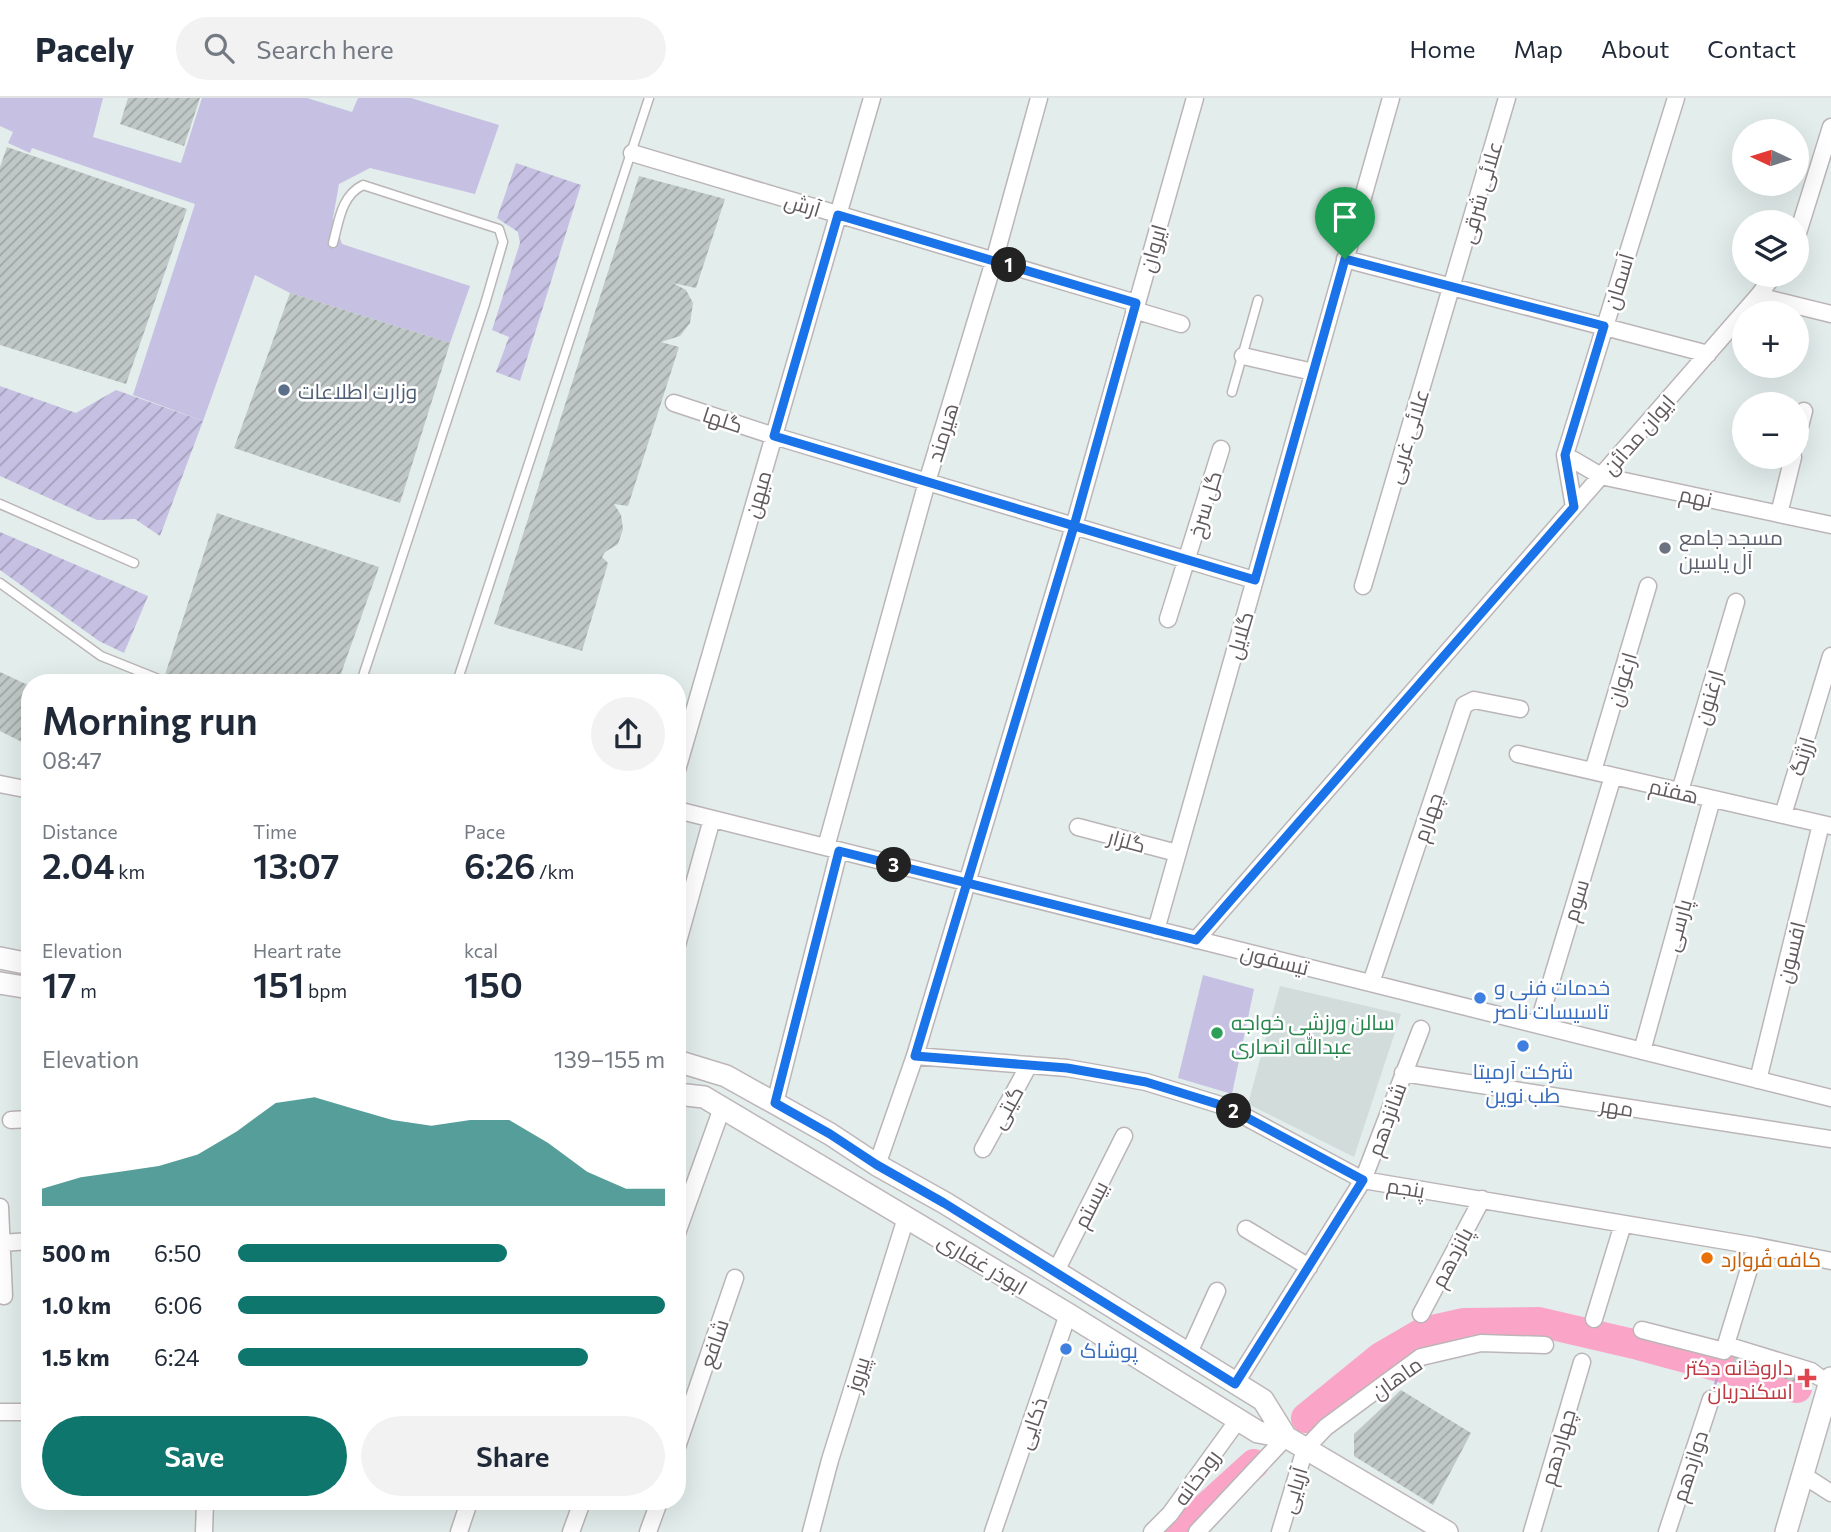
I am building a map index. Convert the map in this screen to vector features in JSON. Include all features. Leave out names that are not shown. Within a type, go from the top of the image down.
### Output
[{"type":"main road","points":[[0,958],[21,962]]},
{"type":"main road","points":[[2,987],[21,988]]},
{"type":"main road","name":"ابوذر غفاری","points":[[686,1064],[726,1076],[830,1134],[1263,1400],[1286,1437]]},
{"type":"main road","name":"ابوذر غفاری","points":[[686,1095],[704,1097],[1068,1314],[1258,1432],[1286,1437],[1447,1532]]},
{"type":"main road","points":[[1786,1532],[1803,1475],[1825,1418],[1831,1380]]},
{"type":"street","name":"میهن","points":[[686,739],[872,98]]},
{"type":"street","name":"هیرمند","points":[[775,1103],[832,849],[927,482],[1039,98]]},
{"type":"street","name":"ایروان","points":[[877,1165],[915,1056],[1074,526],[1195,98]]},
{"type":"street","name":"گلایل","points":[[1156,930],[1391,98]]},
{"type":"street","name":"علائی شرقی","points":[[1452,287],[1507,98]]},
{"type":"street","name":"آسمان","points":[[1574,507],[1565,455],[1675,98]]},
{"type":"street","points":[[1805,210],[1831,127]]},
{"type":"street","name":"آرش","points":[[632,153],[993,261],[1181,324]]},
{"type":"street","points":[[1345,259],[1708,354]]},
{"type":"street","name":"علائی غربی","points":[[1363,586],[1452,287]]},
{"type":"street","name":"ایوان مدائن","points":[[1196,940],[1765,287]]},
{"type":"street","points":[[1758,296],[1831,314]]},
{"type":"street","points":[[1242,356],[1313,372]]},
{"type":"street","name":"گلها","points":[[674,402],[774,436],[1255,580]]},
{"type":"street","name":"گل سرخ","points":[[1168,619],[1220,449]]},
{"type":"street","name":"نهم","points":[[1565,455],[1601,476],[1831,525]]},
{"type":"street","points":[[1779,514],[1790,469]]},
{"type":"street","name":"ارغوان","points":[[1593,771],[1648,586]]},
{"type":"street","name":"ارغنون","points":[[1680,791],[1736,602]]},
{"type":"street","name":"ارژنگ","points":[[1783,815],[1831,656]]},
{"type":"street","name":"چهارم","points":[[1371,983],[1464,705],[1474,700],[1520,709]]},
{"type":"street","name":"هفتم","points":[[1518,754],[1826,825]]},
{"type":"street","name":"سوم","points":[[1538,1025],[1613,776]]},
{"type":"street","points":[[0,784],[21,788]]},
{"type":"street","name":"پارسی","points":[[1642,1051],[1712,799]]},
{"type":"street","name":"تیسفون","points":[[686,812],[1831,1098]]},
{"type":"street","points":[[686,913],[712,819]]},
{"type":"street","name":"افسون","points":[[1758,1080],[1826,825]]},
{"type":"street","name":"گلزار","points":[[1078,827],[1177,853]]},
{"type":"street","name":"شانزدهم","points":[[1235,1384],[1363,1180],[1421,1029]]},
{"type":"street","name":"پنجم","points":[[915,1056],[1067,1068],[1146,1082],[1227,1107],[1363,1180],[1831,1261]]},
{"type":"street","name":"گیتی","points":[[983,1149],[1029,1065]]},
{"type":"street","name":"مهر","points":[[1403,1073],[1831,1139]]},
{"type":"street","points":[[686,1208],[722,1108]]},
{"type":"street","points":[[11,1120],[21,1119]]},
{"type":"street","name":"بیستم","points":[[1055,1273],[1124,1136]]},
{"type":"street","name":"پانزدهم","points":[[1421,1314],[1482,1199]]},
{"type":"street","points":[[0,1207],[4,1296]]},
{"type":"street","name":"پیروز","points":[[811,1532],[830,1460],[906,1218]]},
{"type":"street","points":[[1594,1319],[1623,1224]]},
{"type":"street","points":[[1246,1229],[1309,1267]]},
{"type":"street","points":[[2,1243],[21,1242]]},
{"type":"street","points":[[1725,1348],[1756,1246]]},
{"type":"street","name":"شافع","points":[[686,1421],[735,1278]]},
{"type":"street","points":[[1188,1355],[1217,1291]]},
{"type":"street","name":"ذکایی","points":[[993,1532],[1068,1314]]},
{"type":"street","points":[[1642,1330],[1725,1348],[1811,1371],[1819,1377],[1831,1380]]},
{"type":"street","name":"ماهان","points":[[1306,1449],[1326,1427],[1422,1357],[1480,1343],[1545,1345]]},
{"type":"street","name":"چهاردهم","points":[[1532,1532],[1582,1362]]},
{"type":"street","name":"دوازدهم","points":[[1667,1532],[1712,1399]]},
{"type":"street","points":[[0,1412],[21,1412]]},
{"type":"street","name":"رودخانه","points":[[1152,1532],[1170,1514],[1238,1419]]},
{"type":"street","name":"رودخانه","points":[[1197,1532],[1286,1437]]},
{"type":"street","name":"آریایی","points":[[1280,1532],[1306,1449]]},
{"type":"street","points":[[1803,1475],[1831,1493]]},
{"type":"street","points":[[204,1532],[205,1510]]},
{"type":"street","points":[[459,1532],[466,1510]]},
{"type":"street","points":[[571,1532],[579,1510]]},
{"type":"street","points":[[648,1532],[656,1510]]},
{"type":"lane","points":[[460,674],[649,98]]},
{"type":"lane","points":[[332,243],[344,204],[351,191],[363,185],[499,229],[503,242],[364,674]]},
{"type":"lane","points":[[1233,393],[1258,300]]},
{"type":"lane","points":[[0,504],[134,563]]},
{"type":"lane","points":[[0,583],[101,656],[146,674]]},
{"type":"path","points":[[1712,1399],[1725,1348]]},
{"type":"shaded area","points":[[0,98],[103,98],[93,137],[181,163],[202,98],[307,98],[352,112],[358,98],[411,98],[499,125],[475,194],[370,168],[339,184],[333,218],[342,244],[470,286],[450,343],[290,293],[255,275],[203,421],[133,395],[195,204],[32,148],[30,153],[8,143],[13,132],[0,126]]},
{"type":"shaded area","points":[[516,163],[581,185],[520,381],[496,372],[509,337],[492,330],[520,243],[518,232],[497,218]]},
{"type":"shaded area","points":[[0,386],[76,413],[116,390],[203,421],[160,536],[135,519],[97,520],[0,476]]},
{"type":"shaded area","points":[[0,532],[148,596],[124,653],[99,641],[0,570]]},
{"type":"shaded area","name":"سالن ورزشی خواجه عبدالله انصاری","points":[[1203,975],[1254,989],[1232,1094],[1178,1078]]},
{"type":"shaded area","points":[[1280,986],[1401,1014],[1354,1157],[1248,1104]]},
{"type":"building","points":[[128,98],[200,98],[184,146],[120,124]]},
{"type":"building","points":[[7,147],[187,209],[126,384],[0,345],[0,167]]},
{"type":"building","points":[[639,176],[725,199],[696,288],[673,283],[686,290],[693,303],[690,323],[680,336],[661,342],[679,347],[628,506],[614,504],[621,515],[623,529],[618,544],[602,557],[608,563],[582,651],[494,624]]},
{"type":"building","points":[[290,293],[450,343],[400,503],[234,448]]},
{"type":"building","points":[[217,513],[379,567],[341,674],[165,674]]},
{"type":"building","points":[[0,672],[21,682],[21,742],[0,731]]},
{"type":"building","points":[[1736,1351],[1809,1373],[1806,1385],[1732,1363]]},
{"type":"building","points":[[1401,1390],[1471,1433],[1433,1505],[1354,1456],[1354,1434]]},
{"type":"waterway","points":[[1306,1418],[1381,1357],[1424,1332],[1464,1323],[1539,1322],[1638,1345],[1797,1388]]},
{"type":"waterway","points":[[1179,1532],[1254,1464]]},
{"type":"place","name":"وزارت اطلاعات","points":[[284,390]]},
{"type":"place","name":"مسجد جامع آل یاسین","points":[[1665,548]]},
{"type":"place","name":"خدمات فنی و تاسیسات ناصر","points":[[1480,998]]},
{"type":"place","name":"سالن ورزشی خواجه عبدالله انصاری","points":[[1217,1033]]},
{"type":"place","name":"شرکت آرمیتا طب نوین","points":[[1523,1046]]},
{"type":"place","name":"کافه فُروارد","points":[[1707,1258]]},
{"type":"place","name":"پوشاک","points":[[1066,1349]]},
{"type":"place","name":"داروخانه دکتر اسکندریان","points":[[1807,1378]]},
{"type":"route","points":[[1345,259],[1255,580],[1074,526],[774,436],[838,215],[1136,303],[1074,526],[967,883],[915,1056],[1067,1068],[1146,1082],[1227,1107],[1363,1180],[1235,1384],[944,1203],[775,1103],[839,851],[967,883],[1196,940],[1574,507],[1565,455],[1604,326],[1345,259]]}]
